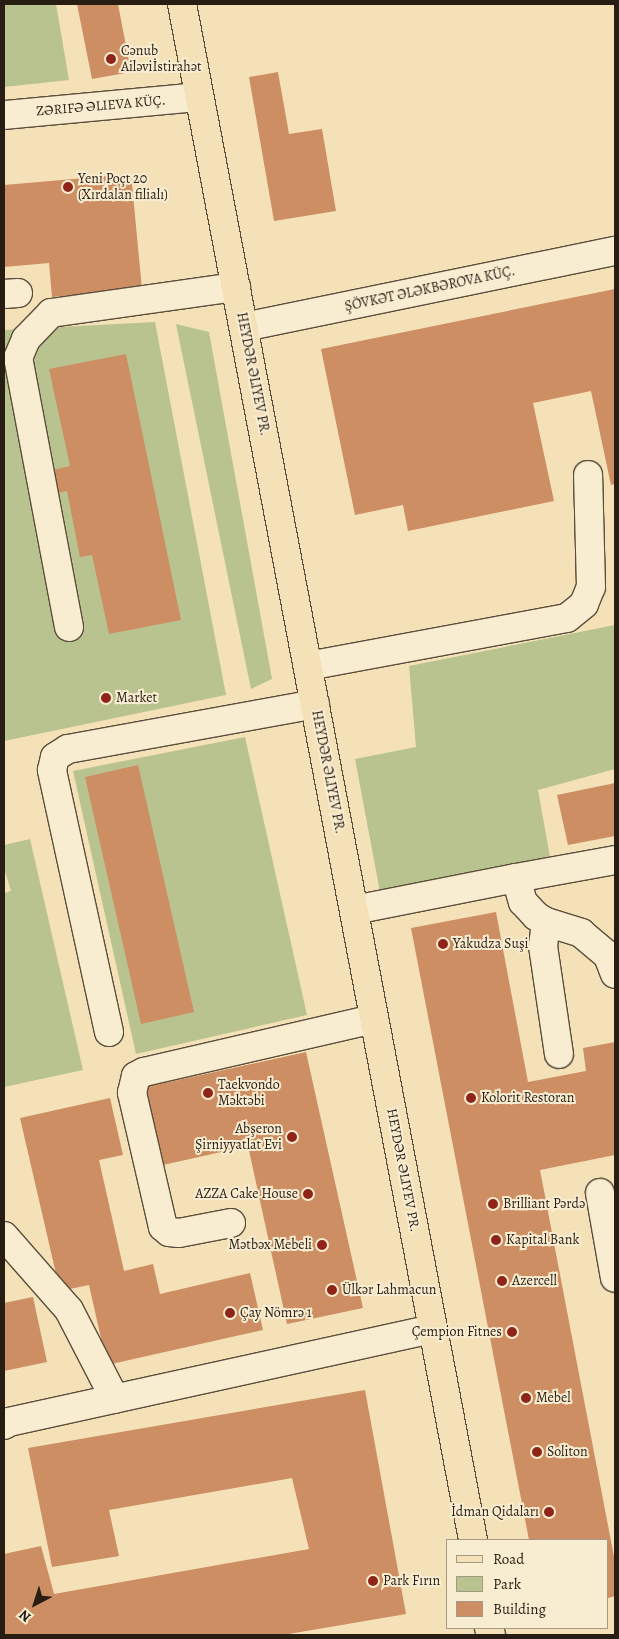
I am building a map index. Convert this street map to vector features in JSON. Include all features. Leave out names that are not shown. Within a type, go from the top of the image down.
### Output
[{"type":"main road","name":"HEYDƏR ƏLIYEV PR.","points":[[182,4],[473,1539]]},
{"type":"street","name":"ZƏRIFƏ ƏLIEVA KÜÇ.","points":[[4,115],[199,97]]},
{"type":"street","name":"ŞÖVKƏT ƏLƏKBƏROVA KÜÇ.","points":[[244,327],[615,251]]},
{"type":"street","points":[[69,627],[18,358],[26,339],[51,314],[236,287]]},
{"type":"street","points":[[308,666],[567,618],[584,604],[591,587],[588,475]]},
{"type":"street","points":[[109,1032],[52,770],[54,757],[68,749],[315,704]]},
{"type":"street","points":[[354,910],[615,860]]},
{"type":"street","points":[[516,878],[523,902],[536,916],[546,922],[581,933],[608,956],[615,974]]},
{"type":"street","points":[[546,922],[543,946],[558,1054]]},
{"type":"street","points":[[232,1223],[180,1233],[169,1232],[163,1227],[132,1093],[136,1076],[144,1072],[374,1019]]},
{"type":"street","points":[[600,1193],[615,1278]]},
{"type":"street","points":[[4,1236],[69,1310],[116,1399]]},
{"type":"street","points":[[4,1425],[9,1422],[433,1329]]},
{"type":"green space","points":[[4,4],[56,4],[69,80],[4,87]]},
{"type":"green space","points":[[155,322],[226,695],[4,741],[4,330]]},
{"type":"green space","points":[[176,324],[209,332],[272,679],[251,689]]},
{"type":"green space","points":[[615,625],[615,769],[538,790],[550,857],[380,892],[355,759],[416,747],[409,666]]},
{"type":"green space","points":[[245,737],[307,1015],[136,1054],[73,771]]},
{"type":"green space","points":[[30,839],[83,1070],[4,1087],[4,893],[11,891],[4,868],[4,845]]},
{"type":"building","points":[[77,4],[118,4],[131,72],[92,79]]},
{"type":"building","points":[[278,72],[289,134],[322,129],[336,211],[274,221],[249,77]]},
{"type":"building","points":[[131,174],[142,289],[52,297],[49,263],[4,267],[4,185]]},
{"type":"building","points":[[615,289],[615,484],[611,485],[591,391],[533,403],[554,501],[408,531],[403,505],[355,515],[321,349]]},
{"type":"building","points":[[126,354],[181,620],[109,634],[92,555],[80,557],[67,491],[50,495],[45,472],[70,466],[49,369]]},
{"type":"building","points":[[138,765],[194,1012],[141,1024],[85,777]]},
{"type":"building","points":[[615,783],[615,836],[568,845],[557,795]]},
{"type":"building","points":[[496,912],[528,1082],[586,1071],[583,1048],[615,1042],[615,1155],[540,1170],[615,1562],[615,1596],[609,1598],[609,1539],[529,1539],[411,928]]},
{"type":"building","points":[[306,1052],[363,1308],[287,1324],[248,1146],[163,1165],[146,1087]]},
{"type":"building","points":[[110,1098],[123,1155],[99,1160],[124,1271],[153,1264],[160,1294],[250,1273],[263,1330],[107,1365],[89,1285],[60,1291],[20,1118]]},
{"type":"building","points":[[33,1297],[47,1362],[4,1371],[4,1303]]},
{"type":"building","points":[[365,1390],[406,1614],[283,1635],[4,1635],[4,1554],[41,1546],[54,1594],[309,1549],[292,1478],[109,1510],[119,1556],[52,1567],[28,1448]]},
{"type":"place","name":"Cənub Ailəviİstirahət","points":[[111,59]]},
{"type":"place","name":"Yeni Poçt 20 (Xırdalan filialı)","points":[[68,187]]},
{"type":"place","name":"Market","points":[[106,698]]},
{"type":"place","name":"Yakudza Suşi","points":[[443,944]]},
{"type":"place","name":"Taekvondo Məktəbi","points":[[208,1093]]},
{"type":"place","name":"Kolorit Restoran","points":[[471,1098]]},
{"type":"place","name":"Abşeron Şirniyyatlat Evi","points":[[292,1137]]},
{"type":"place","name":"AZZA Cake House","points":[[308,1194]]},
{"type":"place","name":"Brilliant Pərdə","points":[[493,1204]]},
{"type":"place","name":"Kapital Bank","points":[[496,1240]]},
{"type":"place","name":"Mətbəx Mebeli","points":[[322,1245]]},
{"type":"place","name":"Azercell","points":[[502,1281]]},
{"type":"place","name":"Ülkər Lahmacun","points":[[332,1290]]},
{"type":"place","name":"Çay Nömrə 1","points":[[230,1313]]},
{"type":"place","name":"Çempion Fitnes","points":[[512,1332]]},
{"type":"place","name":"Mebel","points":[[526,1398]]},
{"type":"place","name":"Soliton","points":[[537,1452]]},
{"type":"place","name":"İdman Qidaları","points":[[549,1512]]},
{"type":"place","name":"Park Fırın","points":[[373,1581]]}]
